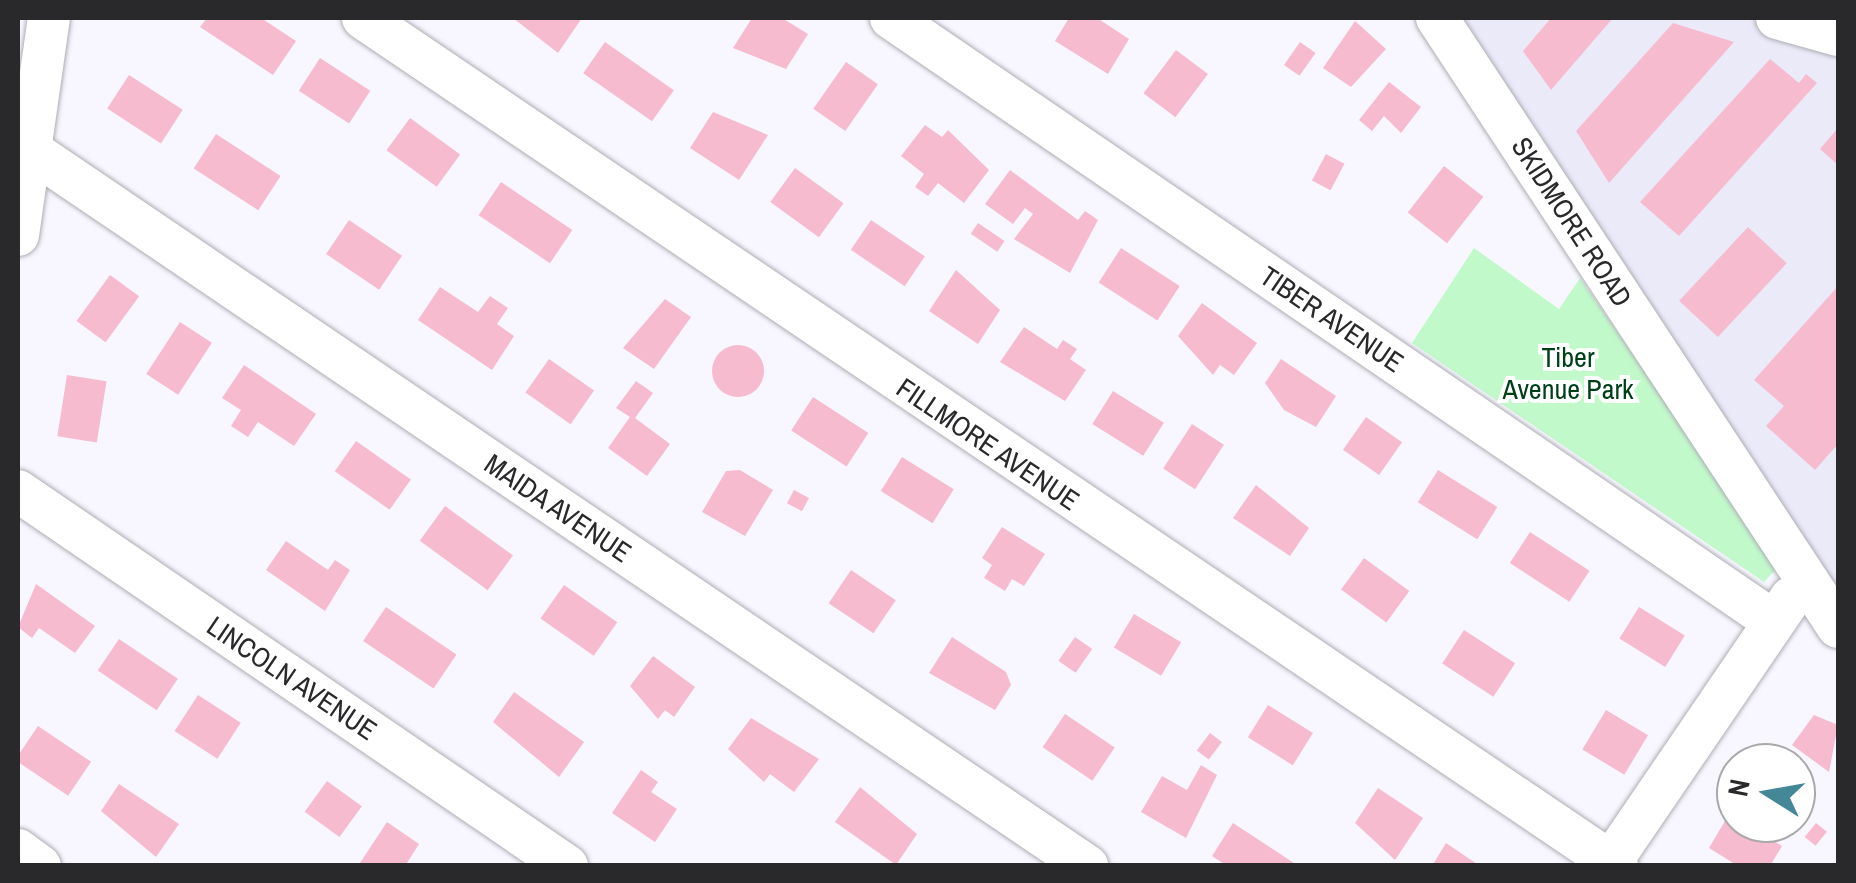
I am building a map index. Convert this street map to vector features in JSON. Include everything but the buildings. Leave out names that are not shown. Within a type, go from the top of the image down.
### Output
[{"type":"street","points":[[18,235],[49,18]]},
{"type":"street","name":"FILLMORE AVENUE","points":[[363,18],[1612,864]]},
{"type":"street","name":"TIBER AVENUE","points":[[891,18],[1772,620]]},
{"type":"street","name":"SKIDMORE ROAD","points":[[1438,18],[1838,627]]},
{"type":"street","points":[[1777,18],[1838,35]]},
{"type":"street","name":"MAIDA AVENUE","points":[[30,150],[1087,866]]},
{"type":"street","name":"LINCOLN AVENUE","points":[[18,491],[567,866]]},
{"type":"street","points":[[1612,864],[1772,620],[1807,578]]},
{"type":"street","points":[[18,850],[40,866]]},
{"type":"shaded area","points":[[1463,18],[1838,18],[1838,600]]},
{"type":"green space","name":"Tiber Avenue Park","points":[[1474,248],[1559,309],[1580,278],[1779,566],[1764,582],[1412,343]]}]
